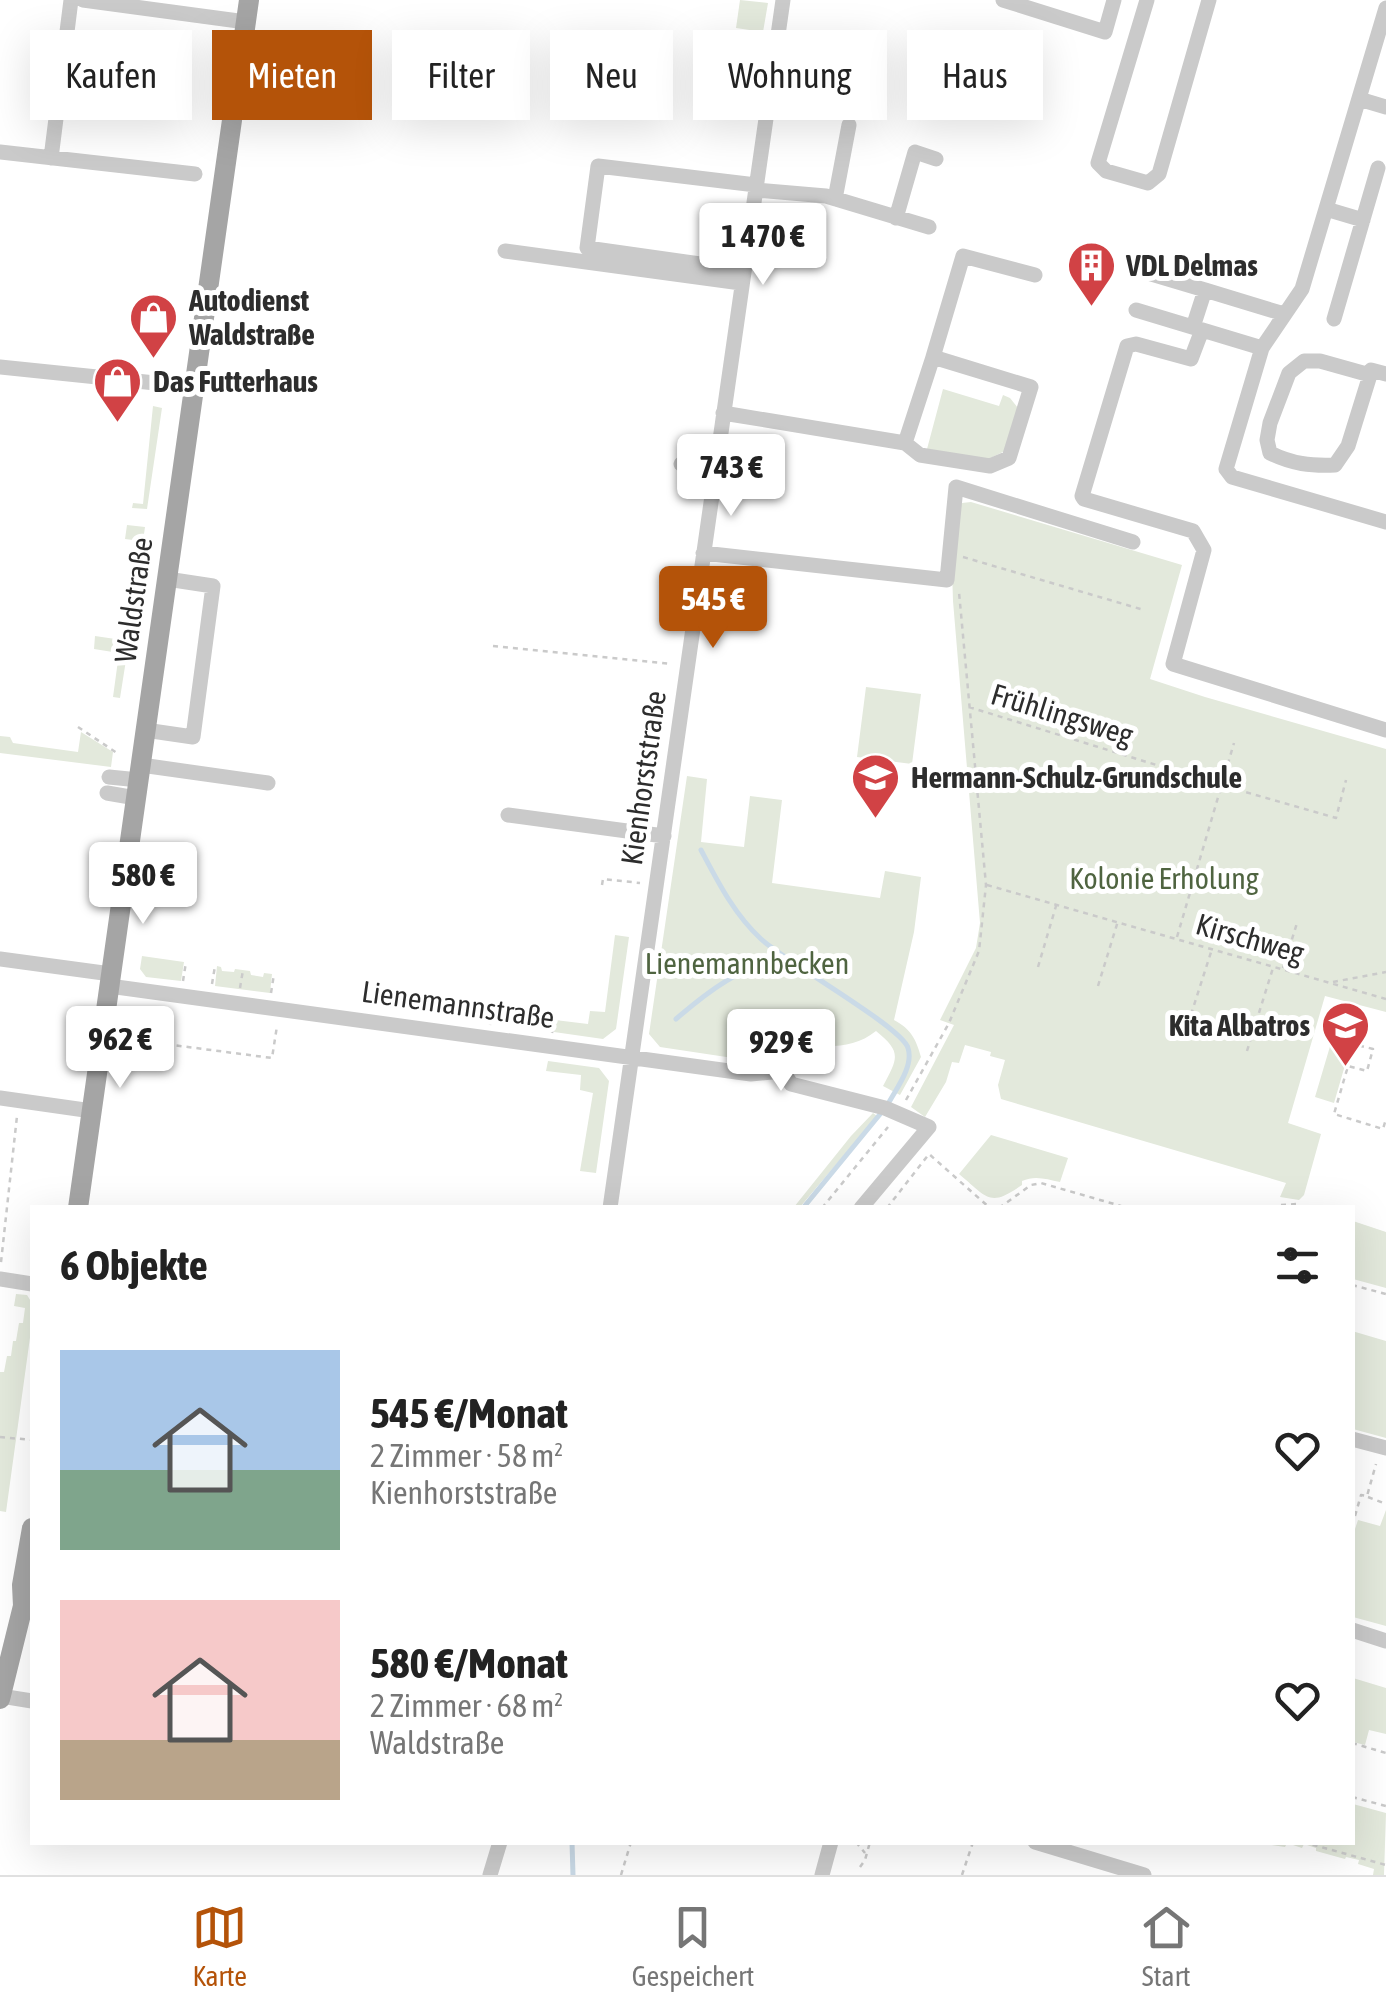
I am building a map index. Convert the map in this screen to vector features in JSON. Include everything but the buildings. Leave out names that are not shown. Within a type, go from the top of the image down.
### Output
[{"type":"main road","name":"Waldstraße","points":[[78,1205],[249,0]]},
{"type":"main road","points":[[0,1697],[23,1606],[22,1585],[30,1539]]},
{"type":"main road","points":[[0,1654],[22,1585]]},
{"type":"street","points":[[51,158],[71,0]]},
{"type":"street","points":[[83,0],[246,22]]},
{"type":"street","name":"Kienhorststraße","points":[[610,1205],[783,0]]},
{"type":"street","points":[[1003,0],[1105,32],[1114,0]]},
{"type":"street","points":[[1147,0],[1098,162],[1106,170],[1148,184],[1158,174],[1209,0]]},
{"type":"street","points":[[1386,8],[1302,289],[1262,348],[1226,469],[1232,477],[1386,522]]},
{"type":"street","points":[[1359,98],[1386,107]]},
{"type":"street","points":[[835,199],[849,126]]},
{"type":"street","points":[[0,152],[195,174]]},
{"type":"street","points":[[896,218],[915,152],[936,159]]},
{"type":"street","points":[[742,277],[587,248],[598,166],[826,196],[928,227]]},
{"type":"street","points":[[1334,319],[1378,168]]},
{"type":"street","points":[[1326,209],[1363,220]]},
{"type":"street","points":[[505,250],[742,277]]},
{"type":"street","points":[[905,443],[963,256],[1035,275]]},
{"type":"street","points":[[1148,273],[1284,314]]},
{"type":"street","points":[[1205,290],[1192,359],[1136,344],[1126,346],[1082,496],[1193,530],[1204,550],[1173,664],[1386,730]]},
{"type":"street","points":[[1136,310],[1262,348]]},
{"type":"street","points":[[723,413],[905,443],[920,455],[990,466],[1009,458],[1031,386],[933,357]]},
{"type":"street","points":[[1304,360],[1378,375],[1348,446],[1335,465],[1288,462],[1270,453],[1270,423],[1289,372],[1304,360]]},
{"type":"street","points":[[0,367],[194,387]]},
{"type":"street","points":[[680,464],[715,469]]},
{"type":"street","points":[[704,553],[948,580],[956,487],[1134,542]]},
{"type":"street","points":[[146,730],[192,737],[195,718],[213,586],[167,580]]},
{"type":"street","points":[[108,785],[138,781],[268,783]]},
{"type":"street","points":[[508,815],[664,836]]},
{"type":"street","name":"Lienemannstraße","points":[[0,960],[110,980],[751,1074],[789,1065],[824,1064]]},
{"type":"street","points":[[789,1065],[792,1084],[886,1108],[929,1126],[863,1205]]},
{"type":"street","points":[[0,1098],[92,1111]]},
{"type":"street","points":[[0,1279],[30,1284]]},
{"type":"street","points":[[1355,1440],[1382,1453]]},
{"type":"street","points":[[1355,1631],[1386,1640]]},
{"type":"street","points":[[0,1697],[30,1701]]},
{"type":"street","points":[[490,1875],[499,1845]]},
{"type":"street","points":[[822,1875],[831,1845]]},
{"type":"street","points":[[1045,1845],[1144,1875]]},
{"type":"path","points":[[960,558],[1144,610]]},
{"type":"path","points":[[948,1023],[979,951],[986,884],[959,590]]},
{"type":"path","points":[[493,646],[673,664]]},
{"type":"path","name":"Frühlingsweg","points":[[969,707],[1336,818],[1346,780]]},
{"type":"path","points":[[78,727],[117,752]]},
{"type":"path","points":[[1176,938],[1234,743]]},
{"type":"path","points":[[602,885],[603,877],[642,884]]},
{"type":"path","name":"Kirschweg","points":[[986,884],[1386,999]]},
{"type":"path","points":[[1038,967],[1056,904]]},
{"type":"path","points":[[1098,986],[1118,921]]},
{"type":"path","points":[[1282,970],[1297,923]]},
{"type":"path","points":[[1188,1024],[1212,948]]},
{"type":"path","points":[[182,984],[186,962]]},
{"type":"path","points":[[212,988],[214,966]]},
{"type":"path","points":[[1247,1050],[1274,967]]},
{"type":"path","points":[[240,992],[243,970]]},
{"type":"path","points":[[1329,983],[1386,972]]},
{"type":"path","points":[[271,996],[274,974]]},
{"type":"path","points":[[490,1026],[492,1011]]},
{"type":"path","points":[[552,1034],[554,1020]]},
{"type":"path","points":[[270,1069],[277,1021]]},
{"type":"path","points":[[128,1038],[272,1058]]},
{"type":"path","points":[[1330,1038],[1373,1049],[1368,1072],[1348,1066],[1334,1114],[1383,1129],[1386,1119]]},
{"type":"path","points":[[150,1052],[152,1042]]},
{"type":"path","points":[[181,1057],[182,1046]]},
{"type":"path","points":[[210,1060],[211,1050]]},
{"type":"path","points":[[240,1065],[241,1054]]},
{"type":"path","points":[[0,1269],[18,1112]]},
{"type":"path","points":[[890,1205],[930,1154],[987,1205]]},
{"type":"path","points":[[1003,1205],[1041,1182],[1118,1205]]},
{"type":"path","points":[[0,1194],[7,1195]]},
{"type":"path","points":[[1280,1205],[1297,1205]]},
{"type":"path","points":[[0,1221],[8,1222]]},
{"type":"path","points":[[1355,1285],[1386,1294]]},
{"type":"path","points":[[0,1437],[30,1440]]},
{"type":"path","points":[[1366,1496],[1382,1453]]},
{"type":"path","points":[[1355,1516],[1361,1495],[1386,1504]]},
{"type":"path","points":[[1355,1744],[1386,1753]]},
{"type":"path","points":[[1377,1758],[1380,1751]]},
{"type":"path","points":[[1355,1799],[1386,1806]]},
{"type":"path","points":[[621,1875],[630,1845]]},
{"type":"path","points":[[858,1845],[866,1854]]},
{"type":"path","points":[[860,1867],[869,1845]]},
{"type":"path","points":[[962,1875],[972,1845]]},
{"type":"path","points":[[1314,1845],[1386,1865]]},
{"type":"green space","points":[[740,0],[768,3],[763,30],[736,28]]},
{"type":"green space","points":[[943,389],[999,406],[1003,395],[1010,398],[1018,408],[1005,451],[986,460],[927,449]]},
{"type":"green space","points":[[153,406],[162,408],[147,509],[132,508],[133,503],[143,504]]},
{"type":"green space","name":"Kolonie Erholung","points":[[971,502],[1182,565],[1150,679],[1386,749],[1386,1012],[1325,996],[1288,1123],[1321,1134],[1304,1195],[1299,1200],[1280,1197],[1286,1183],[1001,1099],[998,1085],[1005,1060],[965,1045],[959,1063],[952,1062],[946,1082],[925,1117],[911,1107],[954,1025],[940,1020],[976,948],[980,923],[952,569],[957,510],[962,503]]},
{"type":"green space","points":[[127,525],[145,527],[133,611],[123,610],[133,540],[125,539]]},
{"type":"green space","points":[[95,636],[129,641],[120,698],[113,697],[119,653],[94,649]]},
{"type":"green space","points":[[866,687],[921,694],[912,764],[857,757]]},
{"type":"green space","points":[[81,732],[113,752],[111,767],[0,753],[0,736],[10,737],[13,743],[78,752]]},
{"type":"green space","name":"Lienemannbecken","points":[[687,776],[707,779],[701,842],[744,847],[750,796],[782,800],[772,883],[880,898],[885,871],[921,877],[914,932],[894,1020],[912,1035],[921,1057],[900,1095],[883,1086],[895,1056],[876,1031],[843,1045],[783,1043],[777,1052],[753,1061],[660,1047],[649,1034]]},
{"type":"green space","points":[[615,935],[629,937],[616,1029],[603,1039],[554,1032],[555,1020],[588,1024],[590,1011],[605,1012]]},
{"type":"green space","points":[[142,956],[184,962],[181,981],[146,977],[140,969]]},
{"type":"green space","points":[[217,966],[222,971],[250,971],[251,975],[263,977],[264,973],[272,974],[270,993],[215,986]]},
{"type":"green space","points":[[1331,1043],[1350,1048],[1334,1103],[1315,1097]]},
{"type":"green space","points":[[548,1061],[599,1068],[609,1081],[596,1173],[580,1171],[593,1093],[580,1090],[581,1075],[546,1071]]},
{"type":"green space","points":[[873,1113],[877,1116],[802,1205],[796,1205]]},
{"type":"green space","points":[[991,1135],[1068,1158],[1060,1182],[1031,1178],[1002,1196],[983,1194],[959,1174]]},
{"type":"green space","points":[[1355,1222],[1386,1232],[1386,1288],[1355,1280]]},
{"type":"green space","points":[[16,1294],[27,1295],[30,1300],[30,1338],[6,1512],[0,1511],[0,1372],[4,1372],[7,1356],[11,1356],[19,1323],[23,1323],[25,1308],[14,1306]]},
{"type":"green space","points":[[1355,1332],[1386,1341],[1386,1438],[1355,1430]]},
{"type":"green space","points":[[1386,1510],[1386,1626],[1355,1618],[1355,1529],[1358,1520],[1380,1526]]},
{"type":"green space","points":[[1355,1679],[1386,1688],[1386,1734],[1369,1730],[1365,1745],[1355,1742]]},
{"type":"green space","points":[[1355,1805],[1386,1813],[1384,1875],[1373,1875],[1374,1869],[1358,1864],[1359,1860],[1307,1845],[1355,1845]]},
{"type":"waterway","points":[[701,850],[720,886],[761,939],[901,1038],[908,1048],[909,1062],[888,1104]]},
{"type":"waterway","points":[[676,1019],[741,973],[785,960]]},
{"type":"waterway","points":[[805,1205],[881,1113]]},
{"type":"waterway","points":[[572,1845],[573,1875]]},
{"type":"place","name":"VDL Delmas","points":[[1091,308]]},
{"type":"place","name":"Autodienst Waldstraße","points":[[154,360]]},
{"type":"place","name":"Das Futterhaus","points":[[118,424]]},
{"type":"place","name":"Hermann-Schulz-Grundschule","points":[[876,820]]},
{"type":"place","name":"Kita Albatros","points":[[1345,1068]]}]
